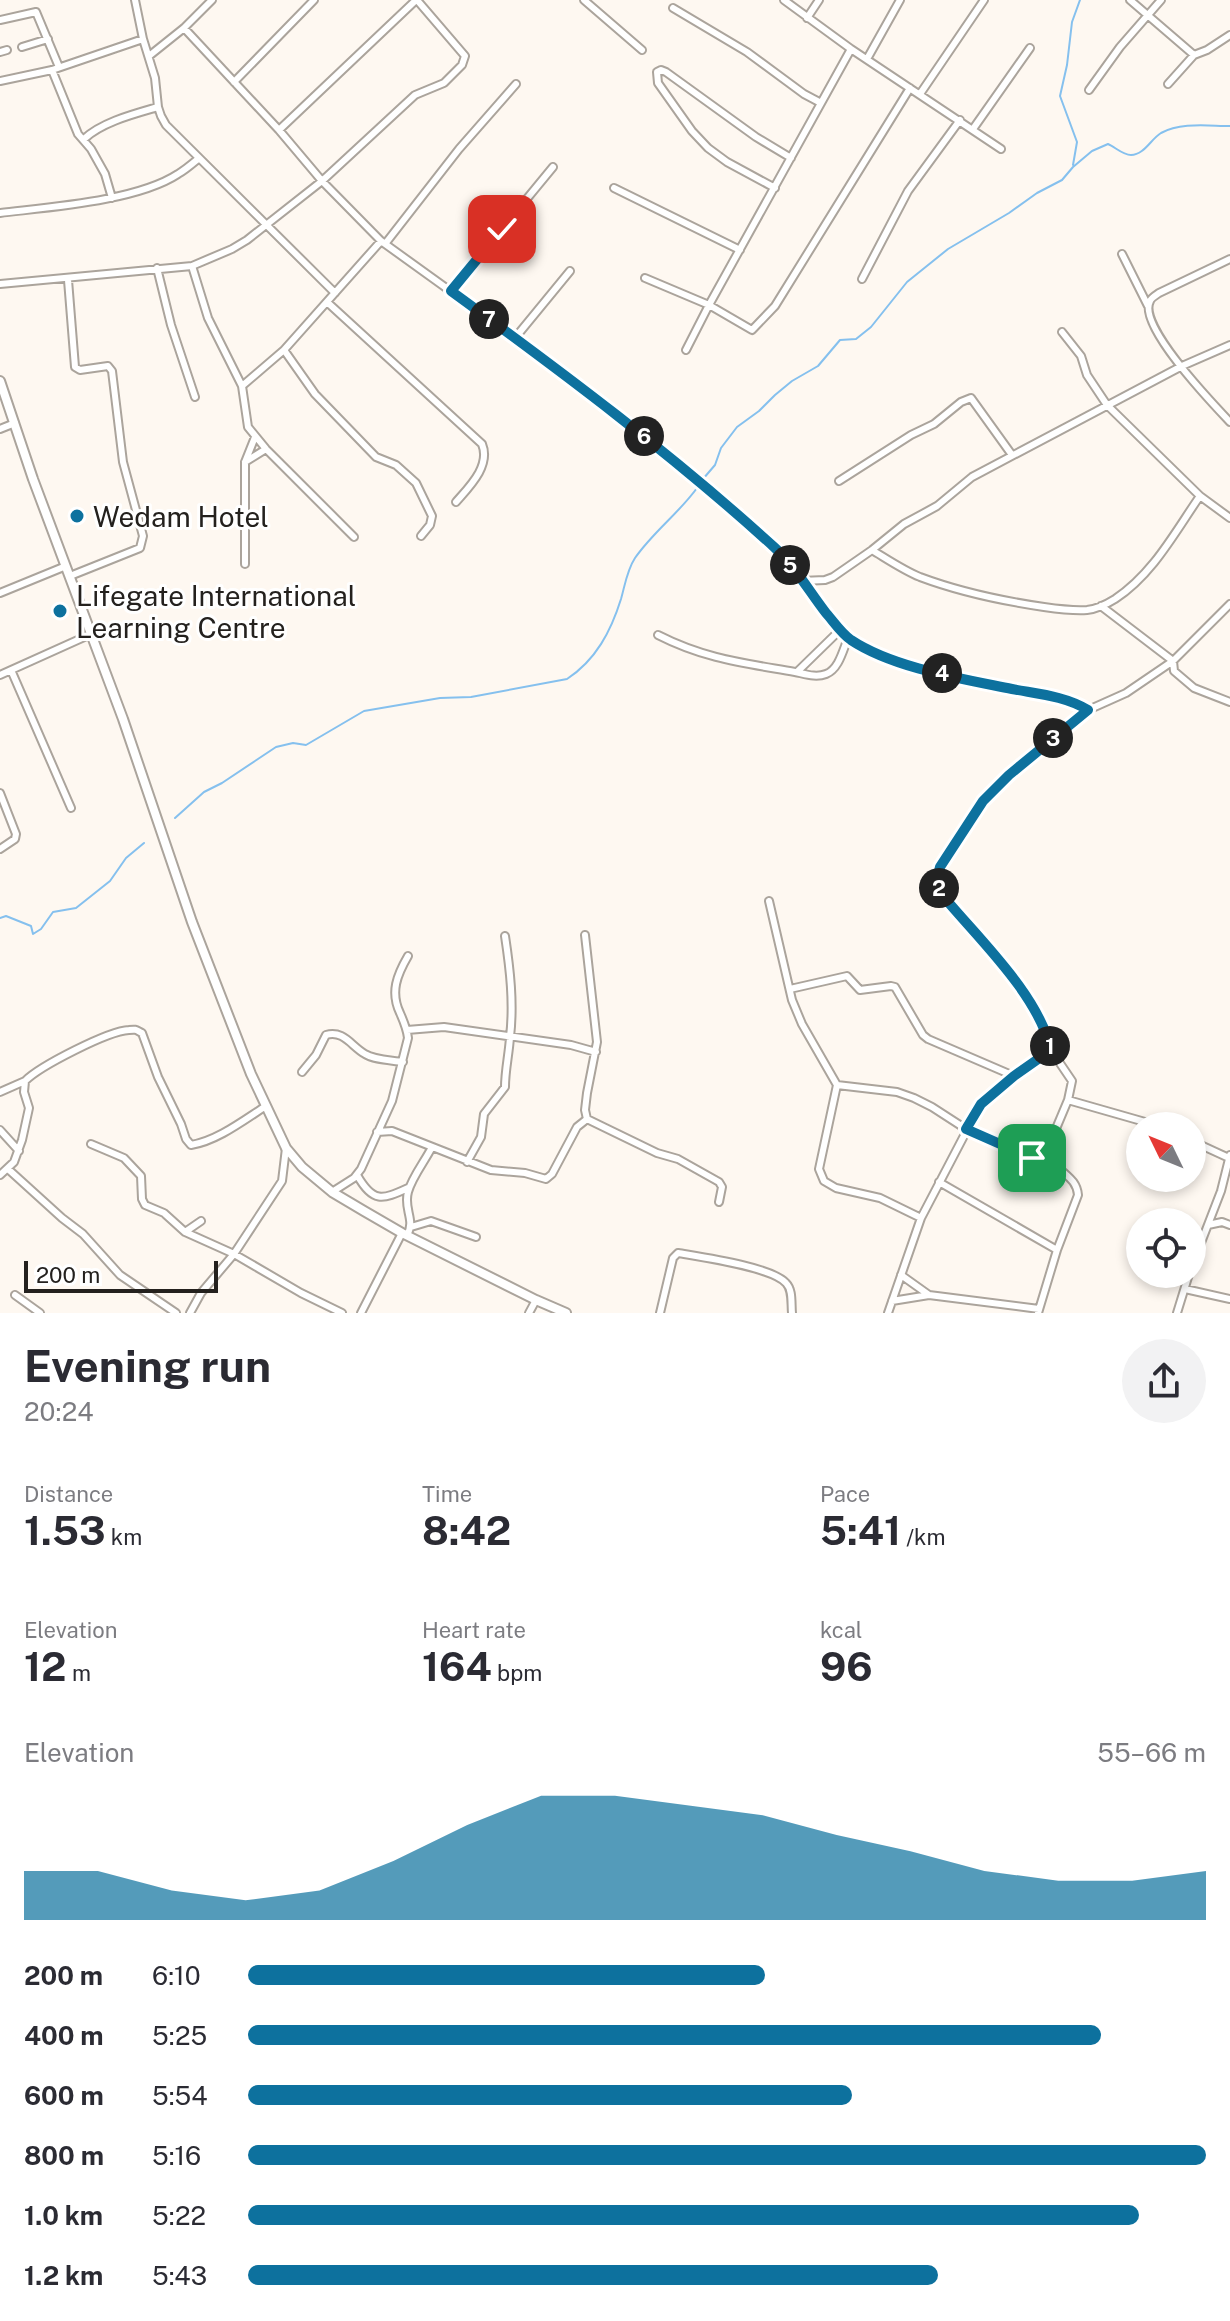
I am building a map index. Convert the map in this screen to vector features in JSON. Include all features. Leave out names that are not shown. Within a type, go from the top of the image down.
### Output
[{"type":"street","points":[[135,0],[155,78],[158,107],[166,125],[335,293]]},
{"type":"street","points":[[149,56],[212,0]]},
{"type":"street","points":[[234,82],[314,0]]},
{"type":"street","points":[[0,284],[192,266],[232,249],[322,181],[415,95],[444,83],[462,65],[465,56],[417,0],[279,130]]},
{"type":"street","points":[[584,0],[642,50]]},
{"type":"street","points":[[784,0],[851,49],[1001,149]]},
{"type":"street","points":[[807,18],[819,0]]},
{"type":"street","points":[[867,59],[900,0]]},
{"type":"street","points":[[920,94],[984,0]]},
{"type":"street","points":[[1130,0],[1194,55]]},
{"type":"street","points":[[1089,90],[1120,47],[1161,0]]},
{"type":"street","points":[[673,8],[747,52],[795,88],[821,103]]},
{"type":"street","points":[[0,20],[36,12],[48,39],[78,134],[96,157],[112,198]]},
{"type":"street","points":[[184,28],[322,181],[383,242],[671,457],[775,548],[848,638],[902,662],[964,679],[1058,697],[1088,710]]},
{"type":"street","points":[[1168,84],[1194,55],[1230,35]]},
{"type":"street","points":[[22,47],[48,39]]},
{"type":"street","points":[[0,81],[56,68],[143,39]]},
{"type":"street","points":[[973,129],[1030,48]]},
{"type":"street","points":[[686,350],[851,49]]},
{"type":"street","points":[[775,188],[708,148],[658,83],[657,72],[666,72],[756,137],[791,158]]},
{"type":"street","points":[[242,386],[284,350],[383,242],[516,84]]},
{"type":"street","points":[[645,278],[709,305],[752,330],[775,306],[910,88]]},
{"type":"street","points":[[84,139],[104,126],[158,107]]},
{"type":"street","points":[[862,279],[908,191],[960,120]]},
{"type":"street","points":[[0,213],[112,198],[163,182],[198,159]]},
{"type":"street","points":[[451,291],[553,167]]},
{"type":"street","points":[[614,188],[740,250]]},
{"type":"street","points":[[1122,254],[1162,343],[1230,422]]},
{"type":"street","points":[[1148,306],[1150,299],[1159,293],[1230,259]]},
{"type":"street","points":[[192,266],[208,318],[239,376],[246,420],[255,437],[354,537]]},
{"type":"street","points":[[157,268],[171,325],[195,397]]},
{"type":"street","points":[[515,338],[570,271]]},
{"type":"street","points":[[68,280],[75,367],[80,370],[108,366],[112,371],[123,462],[143,536],[140,548],[70,576]]},
{"type":"street","points":[[327,302],[482,444],[485,450],[480,469],[456,502]]},
{"type":"street","points":[[1062,332],[1081,356],[1087,375],[1107,405],[1200,496],[1230,518]]},
{"type":"street","points":[[801,581],[833,577],[904,524],[937,506],[972,477],[1182,366],[1230,345]]},
{"type":"street","points":[[284,350],[315,394],[367,448],[382,461],[405,471],[416,483],[432,516],[430,525],[421,536]]},
{"type":"street","points":[[239,376],[251,377]]},
{"type":"street","points":[[0,381],[33,479],[123,719],[192,922],[251,1074],[286,1148],[302,1167],[332,1192],[566,1313]]},
{"type":"street","points":[[839,481],[971,398],[1012,455]]},
{"type":"street","points":[[0,429],[15,423]]},
{"type":"street","points":[[245,564],[245,462],[255,437]]},
{"type":"street","points":[[245,462],[266,449]]},
{"type":"street","points":[[872,550],[921,577],[1004,601],[1087,610],[1115,599],[1140,580],[1200,496]]},
{"type":"street","points":[[0,593],[66,566]]},
{"type":"street","points":[[1042,1162],[1068,1100],[1072,1081],[1051,1050],[1047,1031],[1031,1004],[939,888],[937,879],[940,867],[993,790],[1088,710],[1126,693],[1173,661],[1230,604]]},
{"type":"street","points":[[1101,606],[1173,661],[1174,671],[1187,684],[1230,702]]},
{"type":"street","points":[[797,672],[840,630]]},
{"type":"street","points":[[0,675],[91,634]]},
{"type":"street","points":[[658,635],[707,656],[817,676],[827,674],[837,665],[848,638]]},
{"type":"street","points":[[11,670],[71,808]]},
{"type":"street","points":[[0,793],[16,834],[15,839],[0,849]]},
{"type":"street","points":[[769,901],[792,1000],[837,1085],[819,1169],[824,1181],[836,1188],[880,1198],[921,1218]]},
{"type":"street","points":[[585,935],[597,1042],[587,1093],[587,1119]]},
{"type":"street","points":[[467,1162],[481,1137],[484,1114],[505,1087],[504,1073],[511,1036],[511,975],[505,936]]},
{"type":"street","points":[[332,1192],[357,1175],[392,1101],[403,1062],[407,1030],[395,1002],[395,989],[398,973],[408,956]]},
{"type":"street","points":[[790,989],[847,976],[860,990],[895,987],[928,1039],[1014,1076]]},
{"type":"street","points":[[407,1030],[444,1027],[571,1045],[596,1052]]},
{"type":"street","points":[[0,1092],[25,1081],[50,1063],[80,1048],[131,1029],[142,1033],[158,1077],[191,1145],[236,1126],[266,1106]]},
{"type":"street","points":[[302,1072],[316,1055],[326,1035],[332,1033],[342,1036],[370,1056],[403,1062]]},
{"type":"street","points":[[888,1313],[921,1218],[981,1104],[1051,1050]]},
{"type":"street","points":[[0,1175],[8,1169],[19,1151],[29,1108],[24,1092],[25,1081]]},
{"type":"street","points":[[837,1085],[897,1092],[914,1098],[966,1129],[1061,1170],[1077,1186],[1078,1195],[1039,1311],[929,1295],[892,1301]]},
{"type":"street","points":[[1068,1100],[1126,1117]]},
{"type":"street","points":[[377,1132],[392,1131],[491,1170],[525,1173],[546,1179],[552,1174],[577,1127],[587,1119]]},
{"type":"street","points":[[587,1119],[657,1153],[678,1159],[719,1182],[722,1187],[719,1202]]},
{"type":"street","points":[[0,1130],[19,1151]]},
{"type":"street","points":[[91,1144],[124,1158],[141,1176],[145,1205],[164,1213],[185,1232],[234,1254],[342,1313]]},
{"type":"street","points":[[361,1313],[407,1232],[411,1218],[406,1204],[408,1188],[432,1147]]},
{"type":"street","points":[[1206,1147],[1230,1157],[1206,1230]]},
{"type":"street","points":[[190,1313],[201,1293],[234,1254],[282,1181],[286,1148]]},
{"type":"street","points":[[8,1169],[83,1234],[120,1275],[176,1313]]},
{"type":"street","points":[[357,1175],[365,1188],[379,1197],[408,1188]]},
{"type":"street","points":[[939,1182],[1057,1250]]},
{"type":"street","points":[[185,1232],[201,1221]]},
{"type":"street","points":[[407,1232],[431,1221],[476,1237]]},
{"type":"street","points":[[1208,1225],[1222,1222],[1230,1225]]},
{"type":"street","points":[[660,1313],[673,1258],[678,1253],[731,1261],[782,1279],[791,1290],[792,1313]]},
{"type":"street","points":[[901,1275],[929,1295]]},
{"type":"street","points":[[1177,1313],[1185,1289],[1230,1299]]},
{"type":"street","points":[[15,1295],[40,1313]]},
{"type":"street","points":[[529,1313],[536,1300]]},
{"type":"street","points":[[161,1313],[168,1306]]},
{"type":"waterway","points":[[1073,165],[1077,142],[1060,96],[1072,22],[1080,0]]},
{"type":"waterway","points":[[703,479],[737,427],[792,381],[818,366],[840,340],[856,339],[871,327],[907,282],[948,249],[1062,180],[1092,151],[1108,144],[1131,155],[1144,150],[1161,133],[1177,127],[1230,126]]},
{"type":"waterway","points":[[175,818],[204,792],[276,747],[293,743],[306,745],[364,711],[440,698],[471,697],[567,679],[594,654],[607,633],[635,558],[697,488]]},
{"type":"waterway","points":[[0,918],[6,916],[31,926],[33,934],[41,929],[53,912],[76,908],[110,881],[126,858],[144,843]]},
{"type":"place","name":"Wedam Hotel","points":[[77,516]]},
{"type":"place","name":"Lifegate International Learning Centre","points":[[60,611]]},
{"type":"route","points":[[502,229],[451,291],[671,457],[775,548],[848,638],[902,662],[964,679],[1058,697],[1088,710],[1009,775],[983,801],[940,867],[937,879],[949,903],[1019,987],[1047,1031],[1051,1050],[981,1104],[966,1129],[1032,1158]]}]
